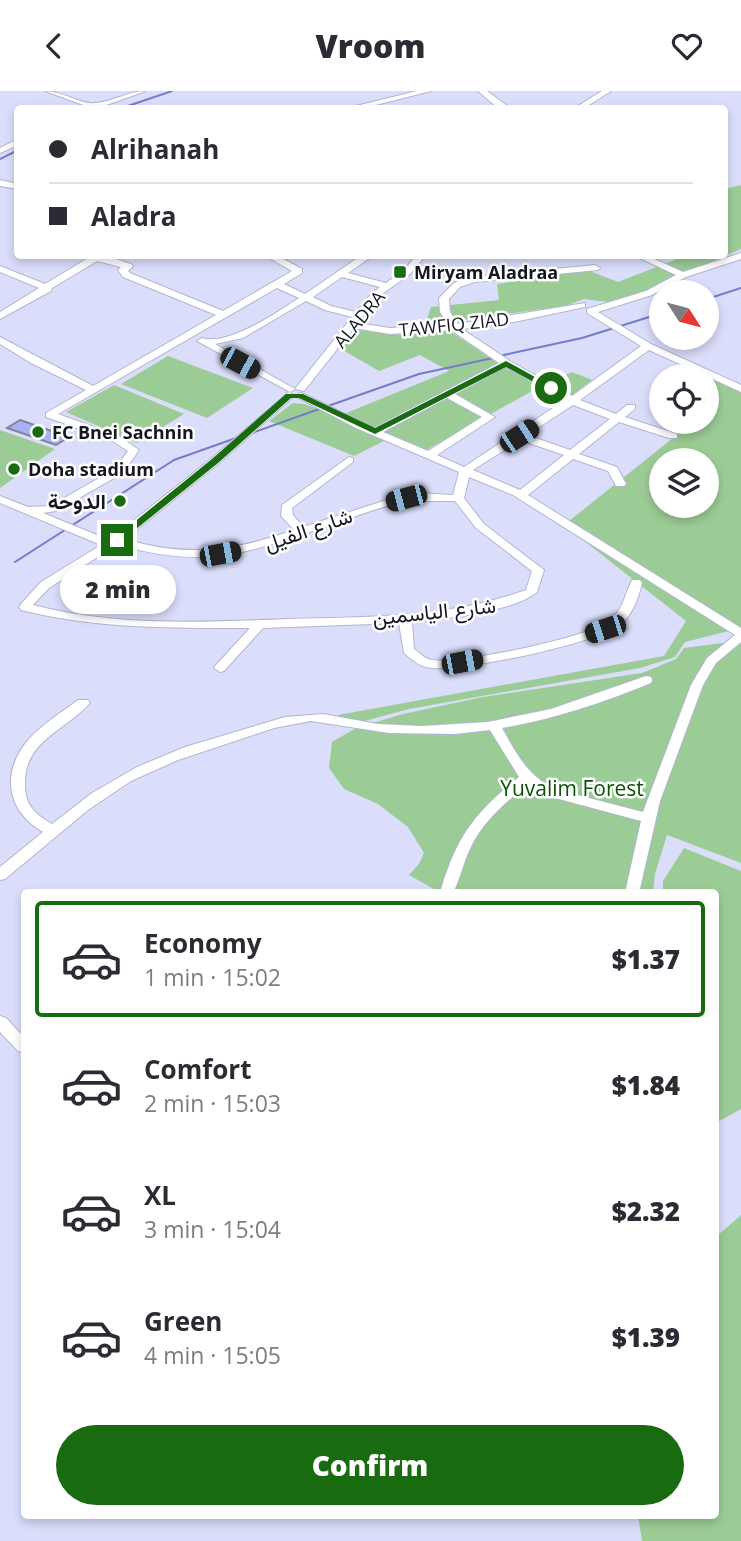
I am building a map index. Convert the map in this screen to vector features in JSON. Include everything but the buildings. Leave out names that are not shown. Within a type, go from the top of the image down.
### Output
[{"type":"street","points":[[49,91],[84,105]]},
{"type":"street","points":[[96,105],[142,91]]},
{"type":"street","points":[[366,105],[427,91]]},
{"type":"street","points":[[482,91],[502,105]]},
{"type":"street","points":[[584,105],[607,91]]},
{"type":"street","points":[[589,308],[649,293],[683,275],[741,256]]},
{"type":"street","points":[[0,316],[96,259]]},
{"type":"street","points":[[105,259],[128,266],[123,270],[126,275],[225,315]]},
{"type":"street","points":[[27,510],[52,509],[82,493],[119,471],[134,450],[115,438],[50,415],[299,271],[276,259]]},
{"type":"street","points":[[206,343],[240,336],[287,310],[363,259]]},
{"type":"street","name":"ALADRA","points":[[112,542],[215,461],[295,392],[386,286],[407,272],[418,259]]},
{"type":"street","points":[[646,259],[683,275]]},
{"type":"street","points":[[595,268],[464,282],[444,298],[445,312],[453,326],[506,363],[573,400],[673,436]]},
{"type":"street","points":[[0,269],[48,289]]},
{"type":"street","points":[[341,274],[386,286]]},
{"type":"street","name":"TAWFIQ ZIAD","points":[[277,284],[356,320],[393,331],[589,308]]},
{"type":"street","points":[[589,308],[648,346],[741,389]]},
{"type":"street","points":[[192,335],[295,392],[375,432],[521,495],[741,635],[703,671],[666,763],[648,818],[633,889]]},
{"type":"street","points":[[0,339],[35,361],[92,389]]},
{"type":"street","points":[[458,498],[465,471],[573,400],[648,346]]},
{"type":"street","points":[[375,432],[506,363]]},
{"type":"street","points":[[430,455],[489,417],[447,394]]},
{"type":"street","points":[[521,495],[631,407]]},
{"type":"street","points":[[519,436],[613,469],[620,484]]},
{"type":"street","points":[[300,530],[287,516],[286,507],[349,460]]},
{"type":"street","name":"شارع الفيل","points":[[0,499],[112,542],[144,551],[187,557],[250,548],[406,498],[458,498]]},
{"type":"street","name":"شارع الياسمين","points":[[112,542],[46,585],[25,607],[59,617],[128,624],[260,624],[405,617],[470,610],[503,604],[531,591],[538,570],[480,526],[458,498]]},
{"type":"street","points":[[405,617],[408,650],[418,659],[430,664],[462,662],[552,644],[605,629],[631,608],[636,583]]},
{"type":"street","points":[[220,668],[260,624]]},
{"type":"street","points":[[0,875],[115,785],[185,752],[288,721],[326,717],[368,727],[422,731],[494,725],[568,710],[646,680]]},
{"type":"street","points":[[53,831],[35,821],[23,807],[17,790],[21,764],[34,742],[83,703]]},
{"type":"street","points":[[494,725],[519,770],[549,792],[648,818]]},
{"type":"street","points":[[448,889],[466,837],[493,805],[527,778]]},
{"type":"street","points":[[0,1022],[21,1044]]},
{"type":"green space","points":[[741,185],[741,249],[728,255],[728,188]]},
{"type":"green space","points":[[677,259],[718,259],[669,280],[649,280],[649,289],[608,302],[584,299],[565,306],[447,322],[427,319],[431,307],[499,300],[497,284],[587,270],[618,282]]},
{"type":"green space","points":[[357,330],[404,335],[450,331],[508,370],[552,381],[572,372],[592,380],[570,397],[543,385],[419,454],[388,439],[354,456],[269,421],[293,403],[339,416],[449,371],[420,355],[379,371],[341,349]]},
{"type":"green space","points":[[168,356],[253,388],[207,418],[121,384]]},
{"type":"green space","points":[[719,382],[741,392],[741,628],[685,642],[675,657],[640,668],[409,709],[346,726],[338,715],[664,656],[686,621],[564,525],[649,457],[649,518],[719,518],[719,448],[660,448],[678,434],[719,434]]},
{"type":"green space","points":[[114,385],[184,414],[137,443],[66,412]]},
{"type":"green space","name":"Doha stadium","points":[[0,430],[55,449],[0,488]]},
{"type":"green space","name":"Yuvalim Forest","points":[[741,643],[741,863],[667,835],[653,889],[434,889],[409,875],[424,853],[408,827],[378,804],[344,789],[329,768],[332,742],[356,728],[403,714],[483,697],[642,673],[676,659],[684,648]]},
{"type":"green space","points":[[684,848],[741,871],[741,1109],[719,1121],[719,889],[663,889],[663,881]]},
{"type":"green space","points":[[741,1215],[741,1541],[642,1541],[638,1519],[719,1519],[719,1234]]},
{"type":"waterway","points":[[131,105],[172,91]]},
{"type":"waterway","points":[[0,159],[14,152]]},
{"type":"waterway","points":[[719,295],[741,288]]},
{"type":"waterway","points":[[499,356],[582,338],[649,317]]},
{"type":"waterway","points":[[328,406],[419,374],[493,358]]},
{"type":"waterway","points":[[252,433],[322,408]]},
{"type":"waterway","points":[[15,562],[174,460],[236,438]]},
{"type":"place","name":"Miryam Aladraa","points":[[400,272]]},
{"type":"place","name":"FC Bnei Sachnin","points":[[38,432]]},
{"type":"place","name":"Doha stadium","points":[[14,469]]},
{"type":"place","name":"الدوحة","points":[[120,501]]},
{"type":"route","points":[[117,540],[215,461],[289,395],[300,396],[375,432],[506,363],[551,388]]}]
